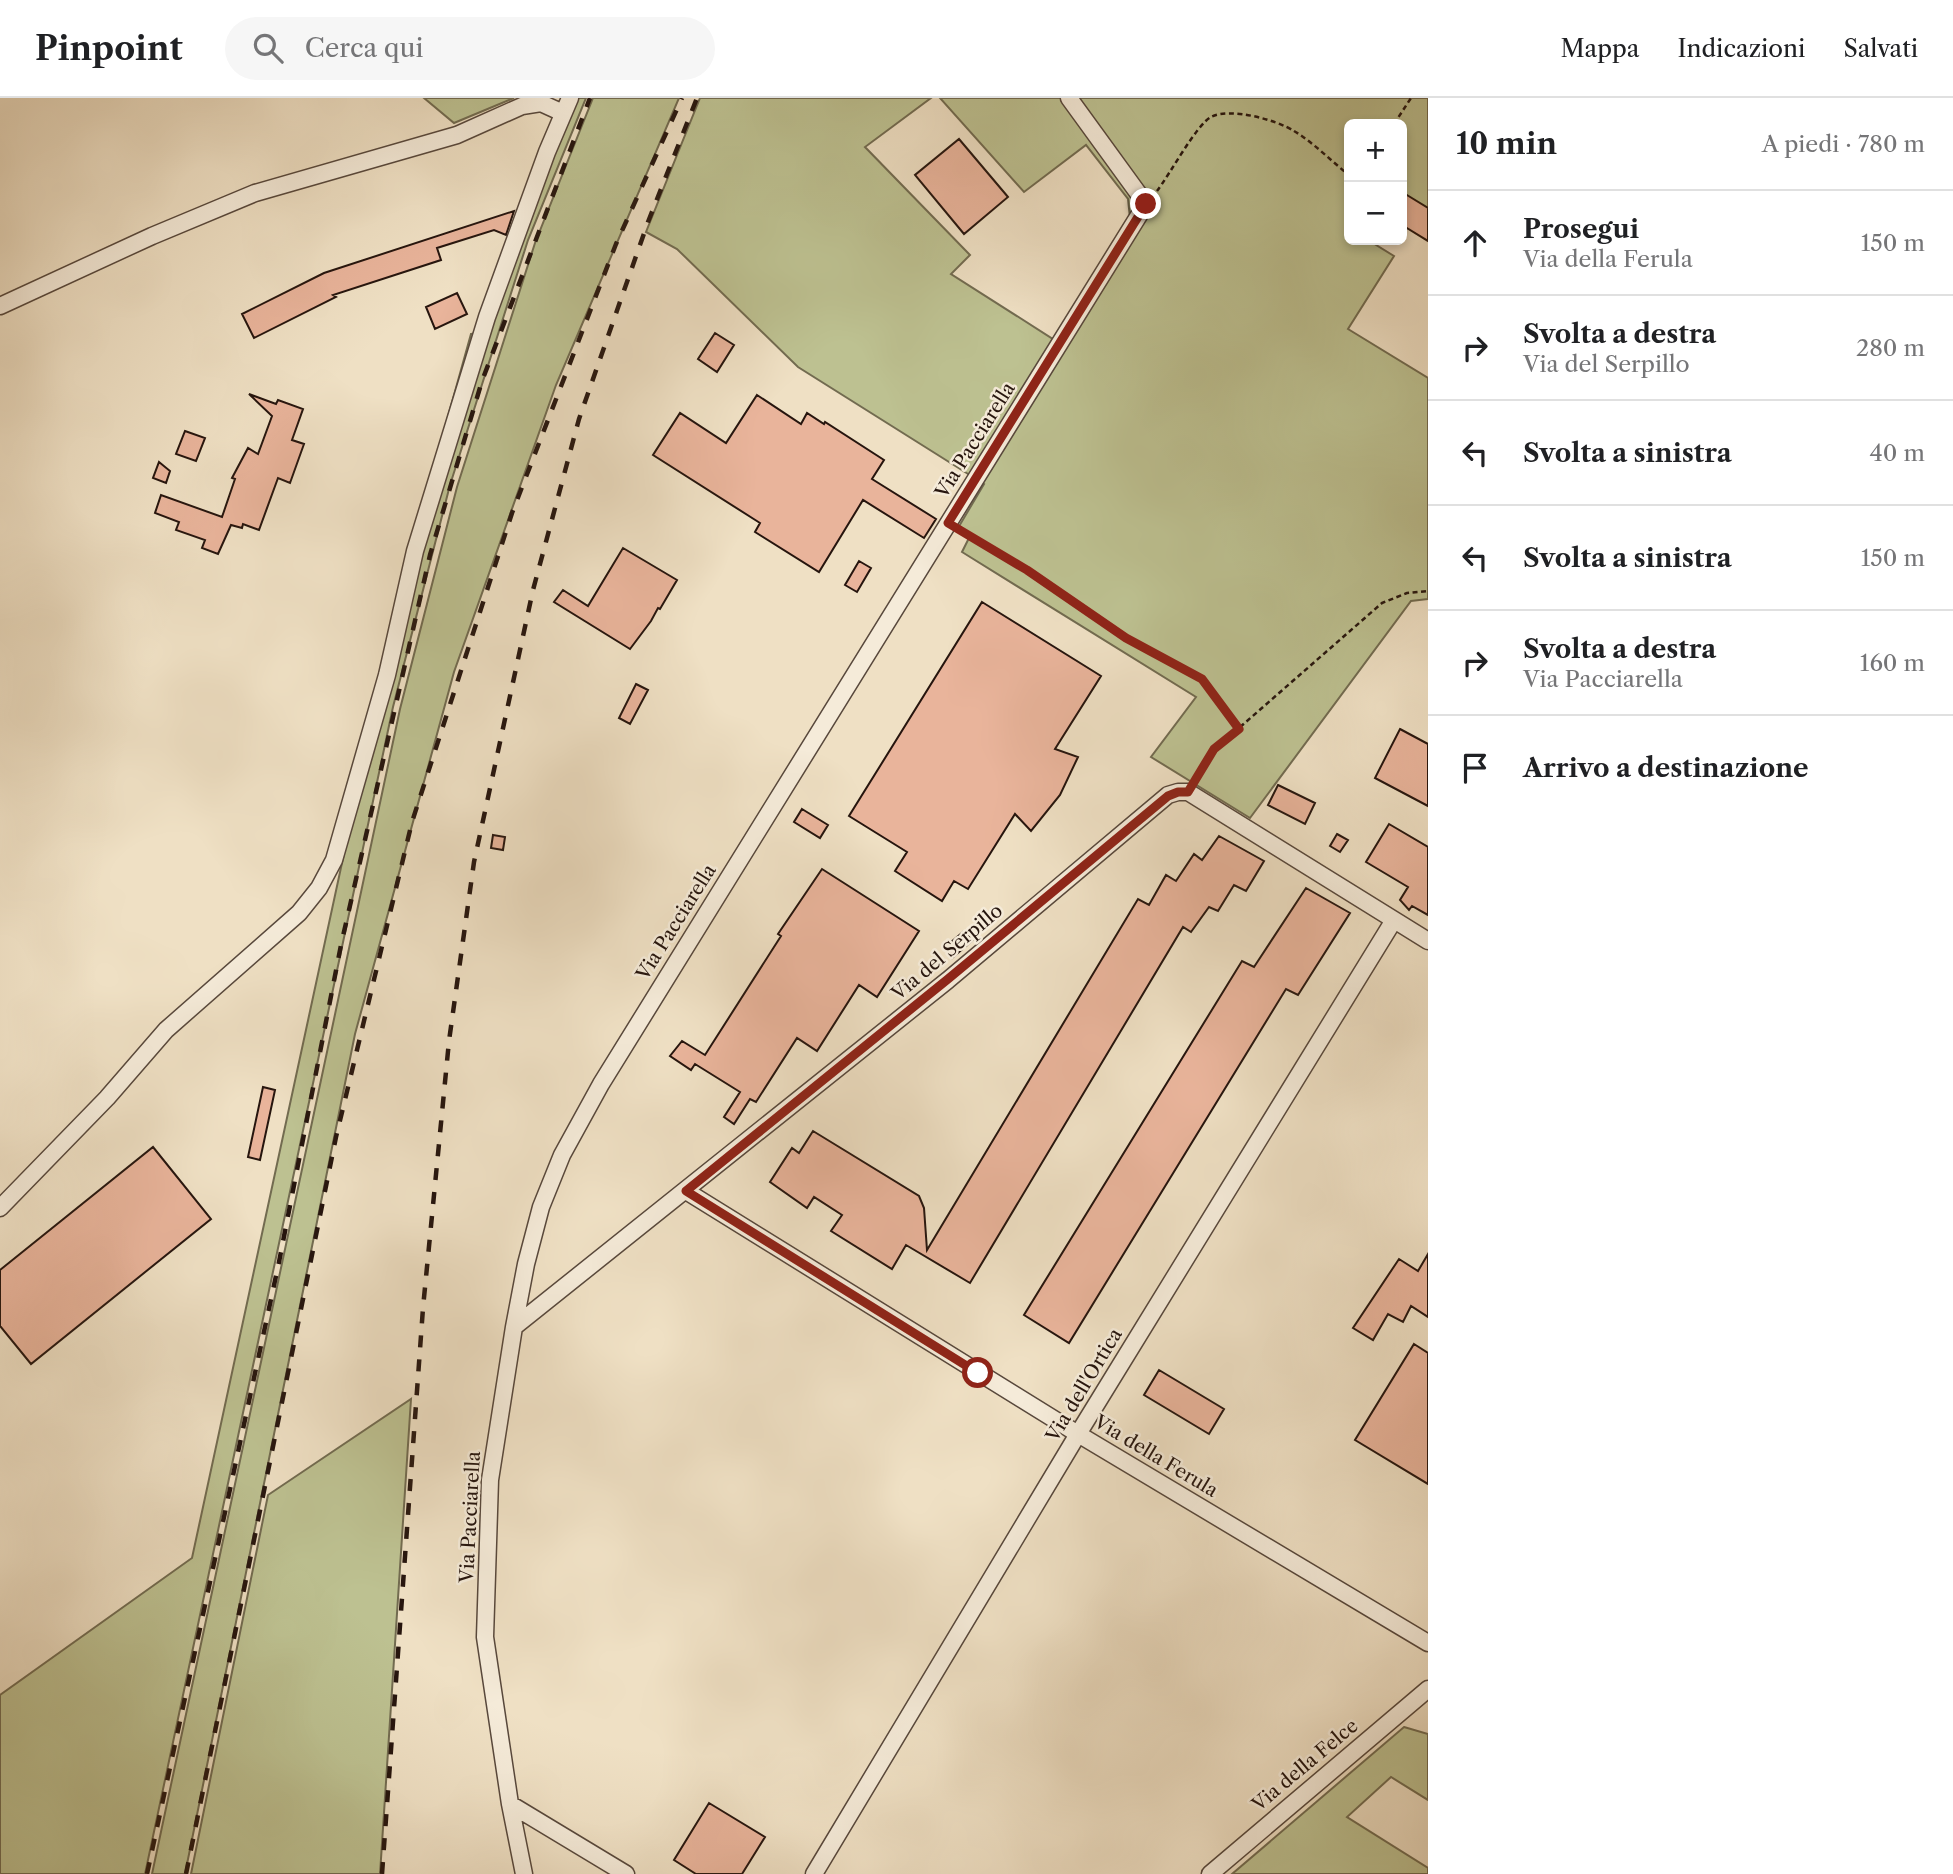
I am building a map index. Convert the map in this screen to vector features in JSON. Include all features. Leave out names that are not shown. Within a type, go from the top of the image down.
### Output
[{"type":"street","points":[[1069,98],[1146,204]]},
{"type":"street","points":[[0,306],[152,236],[255,193],[457,135],[522,106],[541,103],[566,106],[487,317],[415,551],[387,675],[334,860],[299,913],[166,1030],[107,1098],[0,1208]]},
{"type":"street","name":"Via Pacciarella","points":[[524,1874],[510,1804],[485,1637],[490,1480],[514,1327],[541,1206],[562,1155],[601,1084],[1146,204]]},
{"type":"street","points":[[1188,792],[1428,941]]},
{"type":"street","name":"Via del Serpillo","points":[[514,1327],[948,979],[1168,796],[1188,792]]},
{"type":"street","name":"Via dell'Ortica","points":[[814,1874],[1078,1434],[1394,919]]},
{"type":"street","name":"Via della Ferula","points":[[686,1191],[1078,1434],[1428,1643]]},
{"type":"street","name":"Via della Felce","points":[[1210,1874],[1428,1689]]},
{"type":"street","points":[[510,1804],[626,1874]]},
{"type":"path","points":[[1397,119],[1411,98]]},
{"type":"path","points":[[1146,204],[1172,172],[1197,130],[1211,117],[1233,112],[1293,130],[1344,171]]},
{"type":"path","points":[[948,523],[1027,570],[1126,638],[1202,679],[1239,729]]},
{"type":"path","points":[[1188,792],[1214,749],[1382,604],[1407,593],[1428,591]]},
{"type":"green space","points":[[424,98],[514,98],[454,123]]},
{"type":"green space","points":[[563,98],[586,98],[528,240],[450,485],[393,707],[145,1874],[0,1874],[0,1695],[192,1558],[405,571],[471,334],[481,333]]},
{"type":"green space","points":[[593,98],[679,98],[556,385],[454,672],[355,1034],[185,1874],[152,1874],[400,709],[457,487],[535,243]]},
{"type":"green space","points":[[700,98],[931,98],[865,147],[970,255],[951,274],[1053,339],[1130,218],[1128,199],[1086,145],[1024,192],[940,98],[1428,98],[1428,209],[1407,196],[1407,119],[1344,119],[1344,245],[1376,245],[1394,256],[1348,329],[1428,378],[1428,599],[1411,601],[1250,818],[1151,757],[1196,697],[962,552],[969,538],[958,528],[984,484],[798,367],[677,249],[646,232]]},
{"type":"green space","points":[[411,1399],[380,1874],[191,1874],[268,1495]]},
{"type":"green space","points":[[1404,1727],[1428,1734],[1428,1800],[1391,1777],[1347,1817],[1428,1868],[1428,1874],[1232,1874]]},
{"type":"building","points":[[959,139],[1008,197],[964,234],[915,175]]},
{"type":"building","points":[[1407,195],[1428,208],[1428,241],[1407,228]]},
{"type":"building","points":[[514,211],[506,235],[494,230],[437,248],[441,260],[333,295],[336,297],[254,338],[242,314],[324,273]]},
{"type":"building","points":[[457,293],[467,314],[435,329],[426,307]]},
{"type":"building","points":[[715,333],[734,345],[717,372],[698,359]]},
{"type":"building","points":[[249,394],[276,404],[278,400],[303,409],[292,440],[304,444],[290,483],[278,478],[259,530],[243,524],[242,528],[231,525],[218,554],[202,548],[205,540],[176,530],[179,522],[155,513],[161,495],[222,517],[235,479],[232,478],[248,448],[258,454],[272,416]]},
{"type":"building","points":[[757,395],[801,424],[807,413],[824,424],[825,422],[884,460],[872,479],[936,519],[924,538],[863,500],[819,572],[755,532],[760,523],[653,455],[680,413],[726,443]]},
{"type":"building","points":[[185,431],[205,438],[196,461],[176,454]]},
{"type":"building","points":[[159,462],[170,471],[166,483],[153,478]]},
{"type":"building","points":[[623,548],[677,580],[660,609],[658,608],[630,649],[554,602],[563,590],[588,606]]},
{"type":"building","points":[[859,561],[871,568],[857,592],[845,585]]},
{"type":"building","points":[[982,602],[1101,676],[1055,749],[1078,757],[1060,795],[1031,831],[1015,814],[968,889],[954,881],[942,901],[895,871],[907,852],[849,816]]},
{"type":"building","points":[[636,684],[648,690],[630,724],[619,718]]},
{"type":"building","points":[[1400,729],[1428,744],[1428,806],[1375,778]]},
{"type":"building","points":[[1278,785],[1315,803],[1305,824],[1268,805]]},
{"type":"building","points":[[802,809],[828,825],[820,838],[794,822]]},
{"type":"building","points":[[1389,824],[1428,847],[1428,915],[1412,906],[1409,910],[1400,900],[1408,887],[1366,862]]},
{"type":"building","points":[[1337,834],[1348,840],[1340,852],[1330,846]]},
{"type":"building","points":[[493,835],[505,837],[503,850],[491,848]]},
{"type":"building","points":[[1219,836],[1264,861],[1246,891],[1234,885],[1218,911],[1209,907],[1191,932],[1183,927],[970,1283],[906,1245],[892,1269],[831,1231],[842,1215],[814,1197],[807,1208],[770,1182],[792,1148],[799,1153],[813,1131],[919,1196],[924,1208],[927,1250],[1138,899],[1149,905],[1166,875],[1176,881],[1194,854],[1202,860]]},
{"type":"building","points":[[822,869],[919,931],[877,997],[859,985],[817,1051],[797,1038],[756,1102],[750,1099],[734,1124],[724,1117],[740,1092],[695,1064],[691,1070],[670,1056],[682,1041],[705,1055],[781,936],[778,934]]},
{"type":"building","points":[[1306,888],[1350,913],[1298,995],[1286,989],[1069,1343],[1024,1315],[1242,961],[1254,967]]},
{"type":"building","points":[[963,932],[973,940],[952,958],[944,948]]},
{"type":"building","points":[[263,1087],[275,1090],[260,1160],[248,1157]]},
{"type":"building","points":[[153,1147],[211,1219],[31,1364],[0,1326],[0,1270]]},
{"type":"building","points":[[1428,1254],[1428,1317],[1411,1306],[1403,1322],[1388,1314],[1373,1340],[1353,1328],[1399,1259],[1418,1271]]},
{"type":"building","points":[[1414,1344],[1428,1353],[1428,1484],[1355,1440]]},
{"type":"building","points":[[1159,1370],[1224,1409],[1209,1434],[1144,1395]]},
{"type":"building","points":[[709,1803],[765,1837],[742,1874],[696,1874],[674,1860]]},
{"type":"railway","points":[[147,1874],[279,1262],[341,945],[430,555],[482,381],[590,98]]},
{"type":"railway","points":[[186,1874],[336,1137],[412,822],[512,513],[616,244],[682,98]]},
{"type":"railway","points":[[382,1874],[423,1308],[449,1041],[474,862],[533,590],[579,419],[648,222],[697,98]]},
{"type":"route","points":[[978,1373],[686,1191],[1168,796],[1188,792],[1214,749],[1239,729],[1202,679],[1126,638],[1027,570],[948,523],[1146,204]]}]
